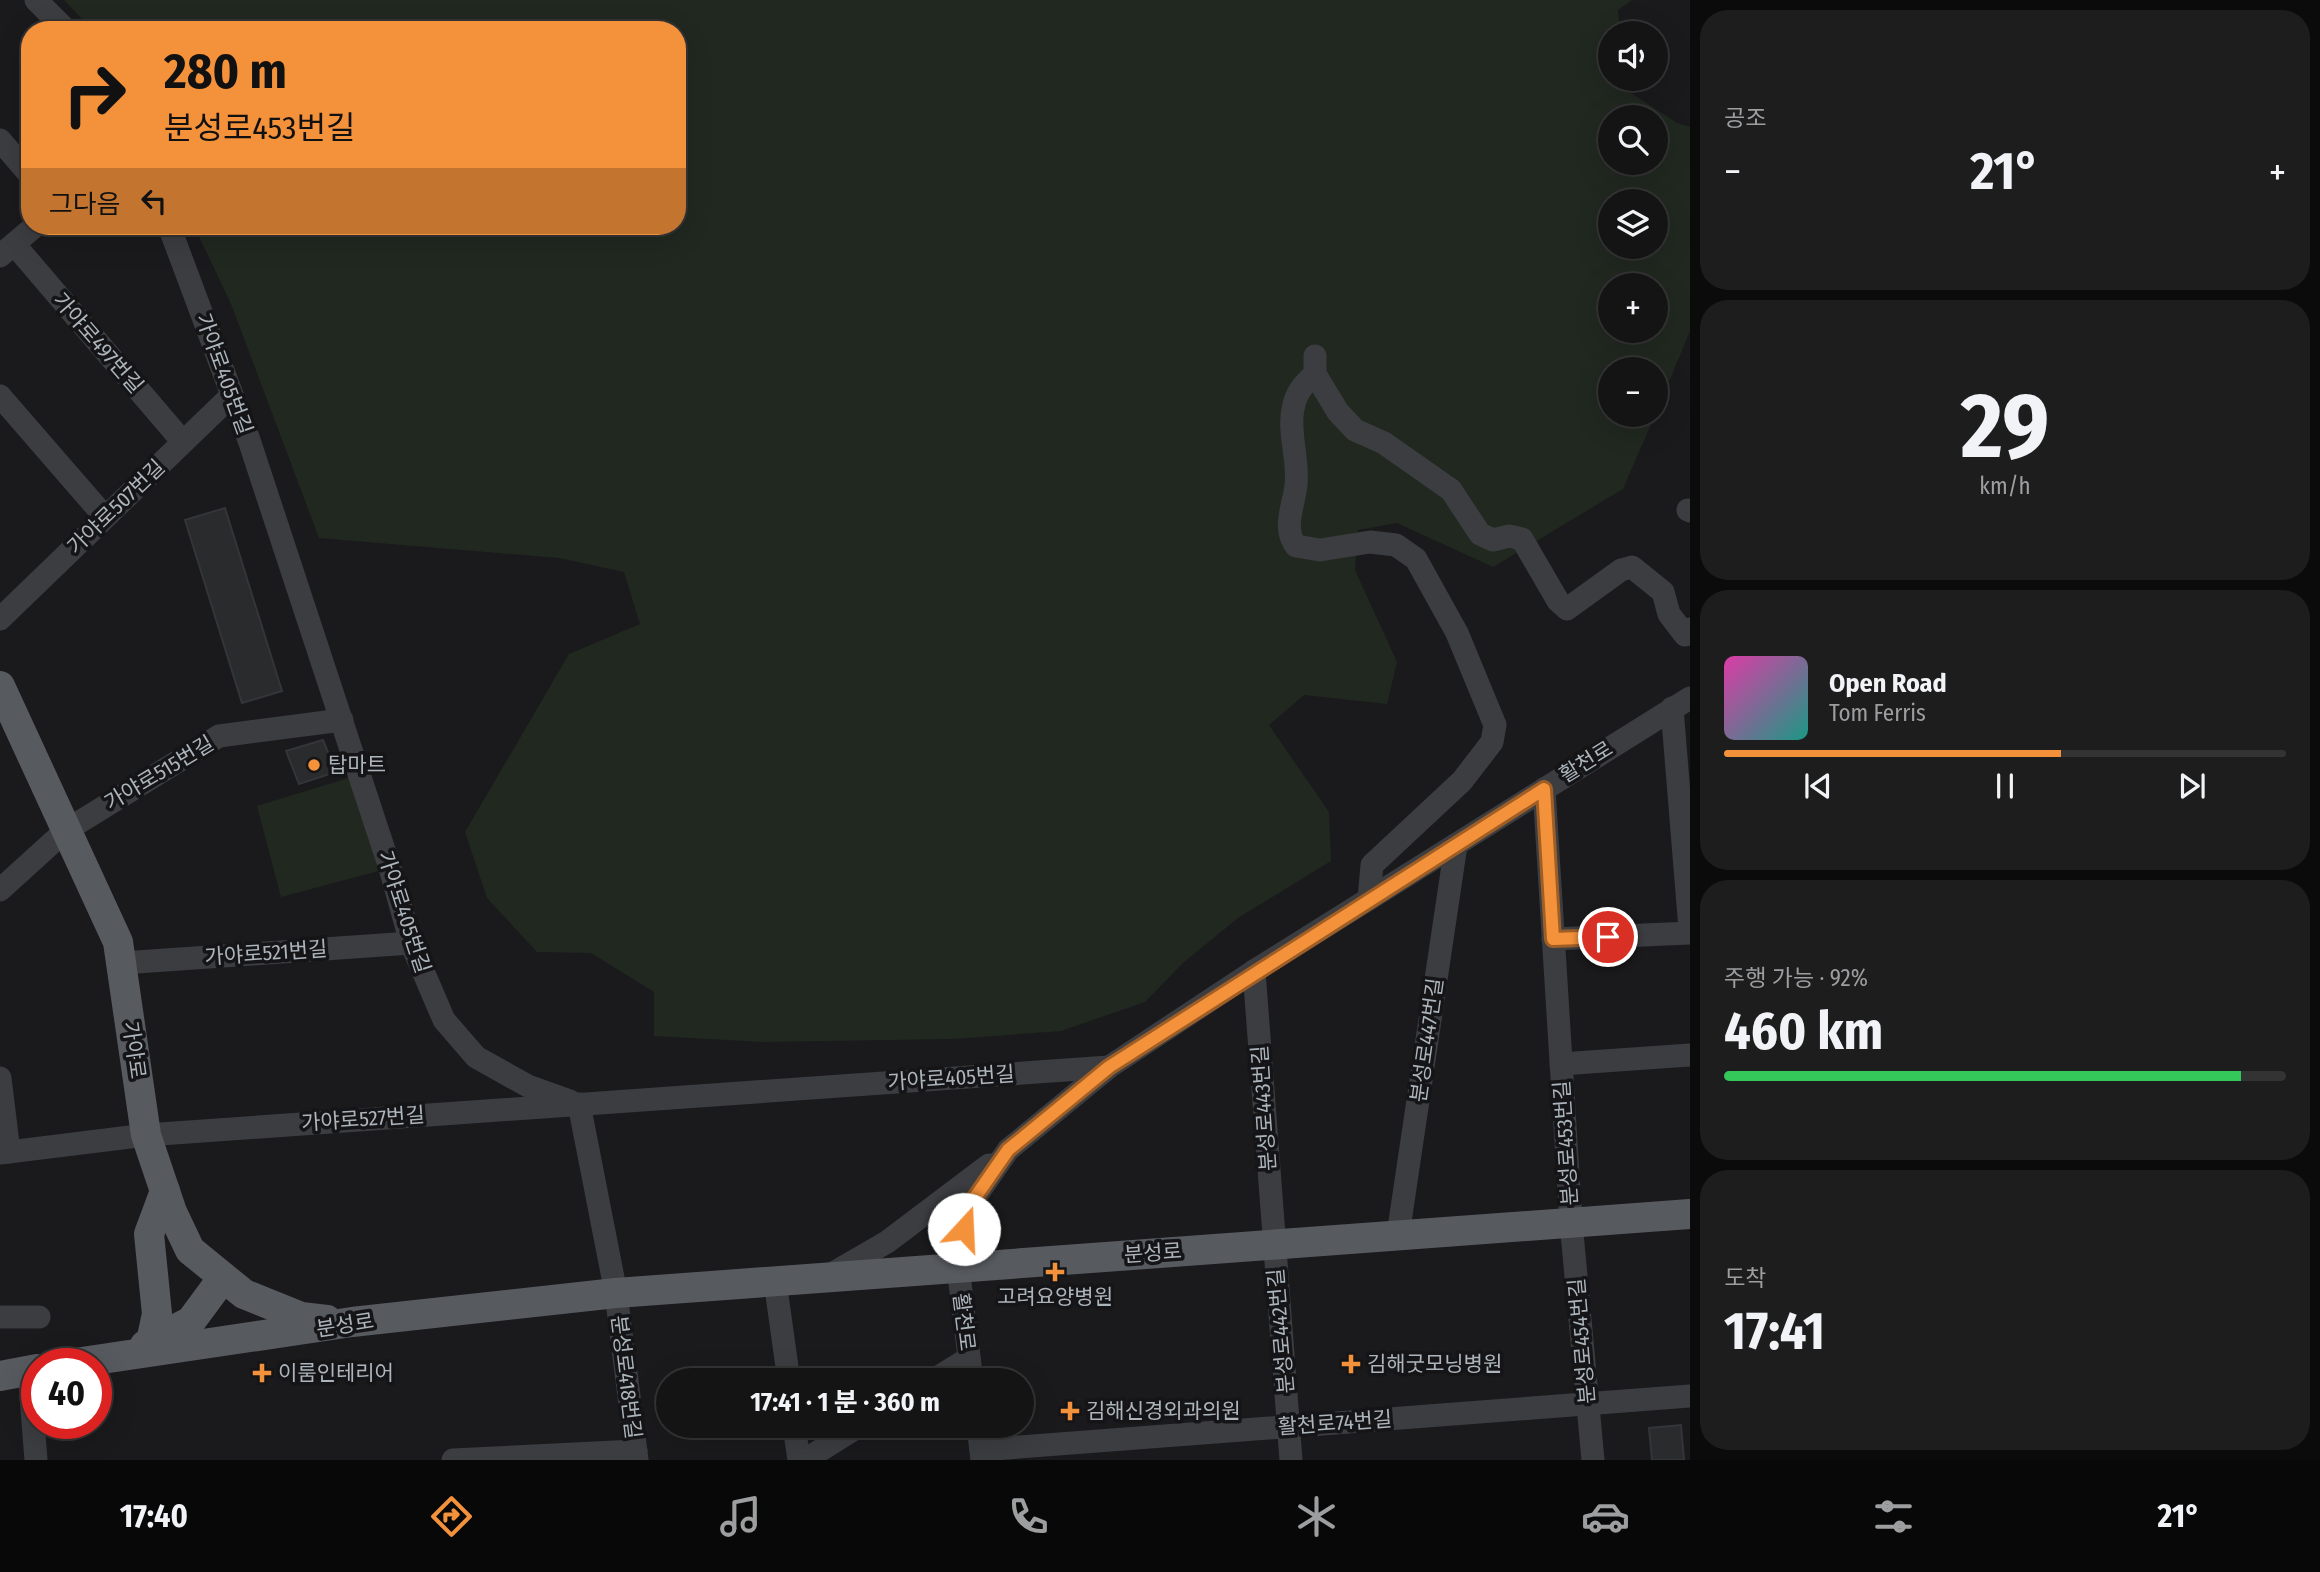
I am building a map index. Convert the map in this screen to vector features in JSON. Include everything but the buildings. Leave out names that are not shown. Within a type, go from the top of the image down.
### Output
[{"type":"main road","name":"가야로","points":[[0,686],[118,942],[146,1135],[165,1191],[190,1250],[222,1279],[244,1294],[301,1317],[352,1322]]},
{"type":"main road","points":[[139,1349],[158,1314],[149,1234],[165,1191]]},
{"type":"main road","name":"분성로","points":[[112,1355],[139,1349],[352,1322],[616,1293],[1690,1214]]},
{"type":"main road","points":[[139,1349],[191,1321],[222,1279]]},
{"type":"street","points":[[36,0],[57,21]]},
{"type":"street","points":[[0,140],[21,164]]},
{"type":"street","name":"가야로497번길","points":[[24,235],[7,250],[183,442]]},
{"type":"street","name":"가야로405번길","points":[[172,235],[231,396],[342,720],[411,943],[444,1020],[476,1057],[528,1086],[579,1104],[1109,1067]]},
{"type":"street","points":[[1369,899],[1373,865],[1462,781],[1492,743],[1495,725],[1457,632],[1416,559],[1396,545],[1370,541],[1320,550],[1296,546],[1289,537],[1290,506],[1296,485],[1292,411],[1299,388],[1315,365],[1338,412],[1355,429],[1384,443],[1451,490],[1480,534],[1493,540],[1509,536],[1522,540],[1558,601],[1567,609],[1621,570],[1632,567],[1663,592],[1669,614],[1685,635],[1690,629]]},
{"type":"street","points":[[0,396],[106,517]]},
{"type":"street","name":"가야로507번길","points":[[0,619],[231,396]]},
{"type":"street","name":"활천로","points":[[970,1368],[958,1267],[967,1209],[1008,1150],[1109,1067],[1254,971],[1681,703],[1690,931]]},
{"type":"street","name":"가야로515번길","points":[[0,890],[65,831],[219,736],[342,720]]},
{"type":"street","name":"분성로453번길","points":[[1544,789],[1571,1222]]},
{"type":"street","name":"분성로447번길","points":[[1398,1235],[1456,845]]},
{"type":"street","points":[[1553,939],[1690,931]]},
{"type":"street","name":"가야로521번길","points":[[122,963],[411,943]]},
{"type":"street","name":"분성로443번길","points":[[1254,971],[1274,1244]]},
{"type":"street","name":"분성로453번길","points":[[1561,1063],[1690,1055]]},
{"type":"street","points":[[0,1078],[4,1152]]},
{"type":"street","points":[[579,1104],[616,1293]]},
{"type":"street","name":"가야로527번길","points":[[4,1152],[146,1135],[579,1104]]},
{"type":"street","points":[[824,1278],[887,1242],[1008,1150]]},
{"type":"street","name":"분성로454번길","points":[[1571,1222],[1593,1460]]},
{"type":"street","name":"분성로442번길","points":[[1274,1244],[1292,1460]]},
{"type":"street","points":[[775,1281],[787,1368]]},
{"type":"street","name":"분성로418번길","points":[[616,1293],[637,1455]]},
{"type":"street","points":[[0,1317],[39,1317]]},
{"type":"street","points":[[953,1368],[969,1358]]},
{"type":"street","name":"활천로74번길","points":[[981,1455],[1289,1426],[1690,1396]]},
{"type":"street","points":[[796,1438],[799,1460]]},
{"type":"street","points":[[805,1460],[840,1438]]},
{"type":"street","points":[[33,1439],[36,1460]]},
{"type":"street","points":[[453,1460],[637,1455]]},
{"type":"shaded area","points":[[64,0],[1632,0],[1618,10],[1619,21],[1598,21],[1598,91],[1628,91],[1649,105],[1598,105],[1598,175],[1668,175],[1668,117],[1690,127],[1690,331],[1668,384],[1668,357],[1598,357],[1598,427],[1650,427],[1623,489],[1493,567],[1397,523],[1358,530],[1355,570],[1397,662],[1387,704],[1304,695],[1269,725],[1329,812],[1331,861],[1238,918],[1183,963],[1145,1002],[1061,1031],[953,1039],[762,1042],[654,1036],[654,992],[591,953],[537,952],[487,898],[465,832],[569,654],[640,624],[624,572],[559,558],[319,538],[231,304],[198,235],[686,235],[686,21],[84,21]]},
{"type":"shaded area","points":[[358,775],[390,868],[281,897],[257,806]]},
{"type":"place","name":"탑마트","points":[[314,765]]},
{"type":"place","name":"고려요양병원","points":[[1055,1272]]},
{"type":"place","name":"김해굿모닝병원","points":[[1351,1364]]},
{"type":"place","name":"이룸인테리어","points":[[262,1373]]},
{"type":"place","name":"김해신경외과의원","points":[[1070,1411]]},
{"type":"route","points":[[964,1229],[967,1209],[1008,1150],[1109,1067],[1254,971],[1544,789],[1553,939],[1608,937]]}]
